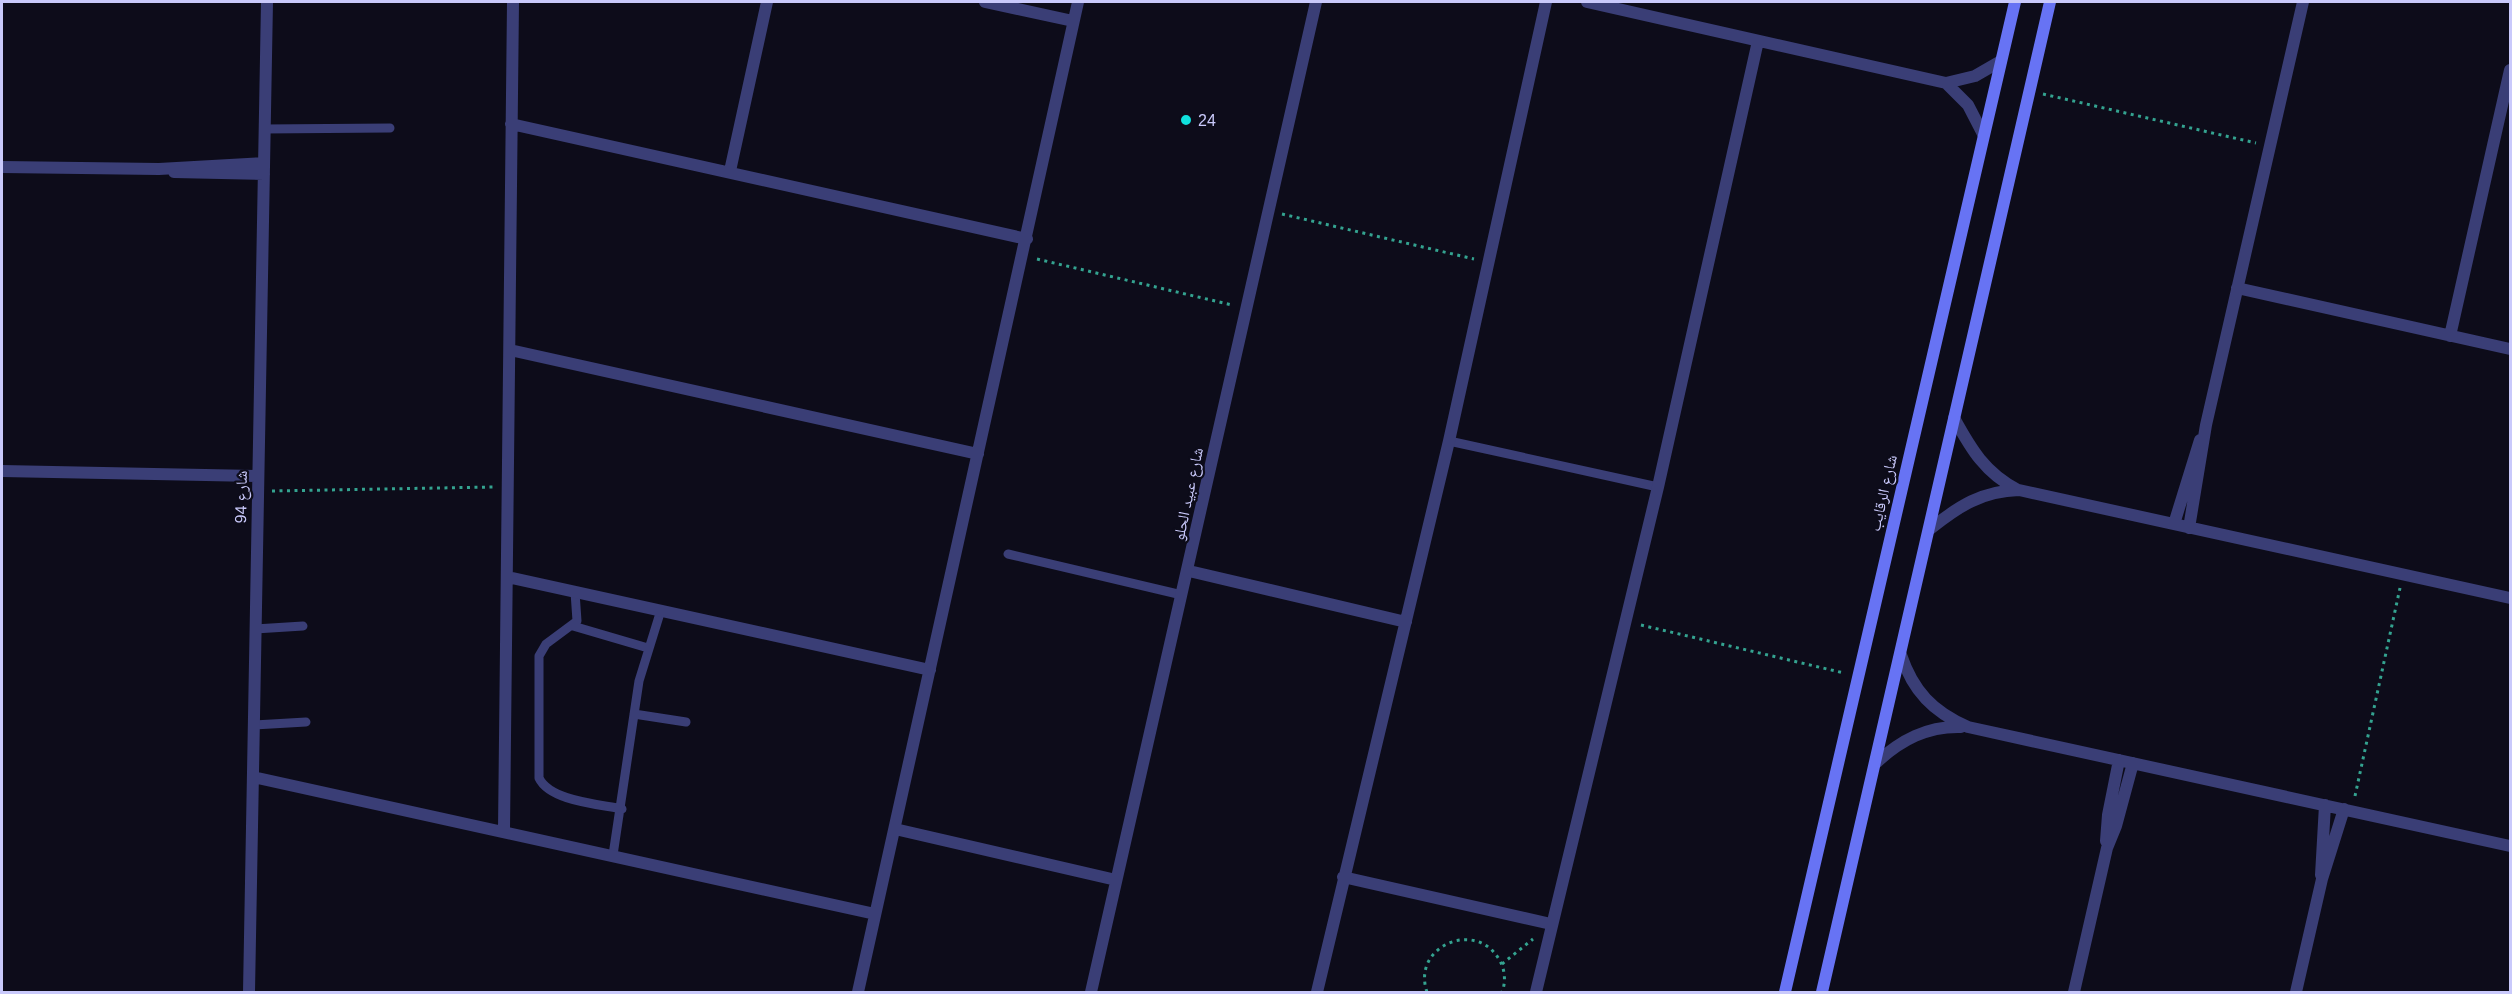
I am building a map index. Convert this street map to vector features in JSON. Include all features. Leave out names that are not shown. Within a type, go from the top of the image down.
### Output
[{"type":"street","name":"شارع 94","points":[[249,993],[267,2]]},
{"type":"street","points":[[504,830],[513,2]]},
{"type":"street","points":[[730,171],[767,2]]},
{"type":"street","points":[[985,2],[1073,21]]},
{"type":"street","points":[[858,993],[1078,2]]},
{"type":"street","name":"شارع عبيد الحلو","points":[[1091,993],[1189,571],[1312,2]]},
{"type":"street","points":[[1317,993],[1449,441],[1546,2]]},
{"type":"street","points":[[1587,2],[1946,83],[1975,76],[2001,61]]},
{"type":"street","name":"شارع الرقايب","points":[[1785,993],[2015,2]]},
{"type":"street","points":[[1822,993],[1877,762],[2050,2]]},
{"type":"street","points":[[2189,528],[2206,425],[2303,2]]},
{"type":"street","points":[[1536,993],[1658,487],[1758,41]]},
{"type":"street","points":[[2450,336],[2511,70]]},
{"type":"street","points":[[1946,83],[1968,105],[1983,134]]},
{"type":"street","points":[[511,124],[1027,239]]},
{"type":"street","points":[[2498,126],[2511,129]]},
{"type":"street","points":[[2,167],[159,169],[197,174],[264,169]]},
{"type":"street","points":[[2237,288],[2511,350]]},
{"type":"street","points":[[510,350],[978,454]]},
{"type":"street","points":[[1954,418],[1979,461],[1991,473],[2019,490]]},
{"type":"street","points":[[2174,524],[2206,425]]},
{"type":"street","points":[[2,471],[258,476]]},
{"type":"street","points":[[1930,529],[1953,511],[1976,498],[2001,491],[2019,490],[2511,598]]},
{"type":"street","points":[[1189,571],[1406,622]]},
{"type":"street","points":[[508,577],[930,670]]},
{"type":"street","points":[[1901,655],[1907,675],[1932,707],[1968,727]]},
{"type":"street","points":[[1877,762],[1892,748],[1928,730],[1968,727],[2511,846]]},
{"type":"street","points":[[2107,848],[2108,815],[2119,760]]},
{"type":"street","points":[[2074,993],[2107,848],[2116,826],[2133,763]]},
{"type":"street","points":[[253,777],[504,830],[875,914]]},
{"type":"street","points":[[2322,879],[2325,805]]},
{"type":"street","points":[[2296,993],[2322,879],[2348,810]]},
{"type":"street","points":[[895,829],[1116,880]]},
{"type":"street","points":[[1343,877],[1551,924]]},
{"type":"lane","points":[[264,129],[390,128]]},
{"type":"lane","points":[[1449,441],[1658,487]]},
{"type":"lane","points":[[1008,554],[1182,595]]},
{"type":"lane","points":[[576,592],[579,615],[573,626],[546,644],[539,656],[539,778],[542,785],[555,794],[622,809]]},
{"type":"lane","points":[[614,855],[634,714],[648,648],[661,610]]},
{"type":"lane","points":[[255,629],[303,626]]},
{"type":"lane","points":[[573,626],[648,648]]},
{"type":"lane","points":[[634,714],[686,722]]},
{"type":"lane","points":[[254,725],[306,722]]},
{"type":"path","points":[[2030,91],[2270,147]]},
{"type":"path","points":[[1268,211],[1487,262]]},
{"type":"path","points":[[1023,256],[1245,308]]},
{"type":"path","points":[[258,492],[509,487]]},
{"type":"path","points":[[2348,810],[2403,575]]},
{"type":"path","points":[[1625,621],[1858,676]]},
{"type":"path","points":[[1502,964],[1551,924]]},
{"type":"path","points":[[1427,993],[1424,976],[1426,966],[1438,948],[1458,939],[1479,941],[1489,946],[1502,964],[1505,976],[1502,993]]},
{"type":"place","name":"24","points":[[1186,120]]}]
